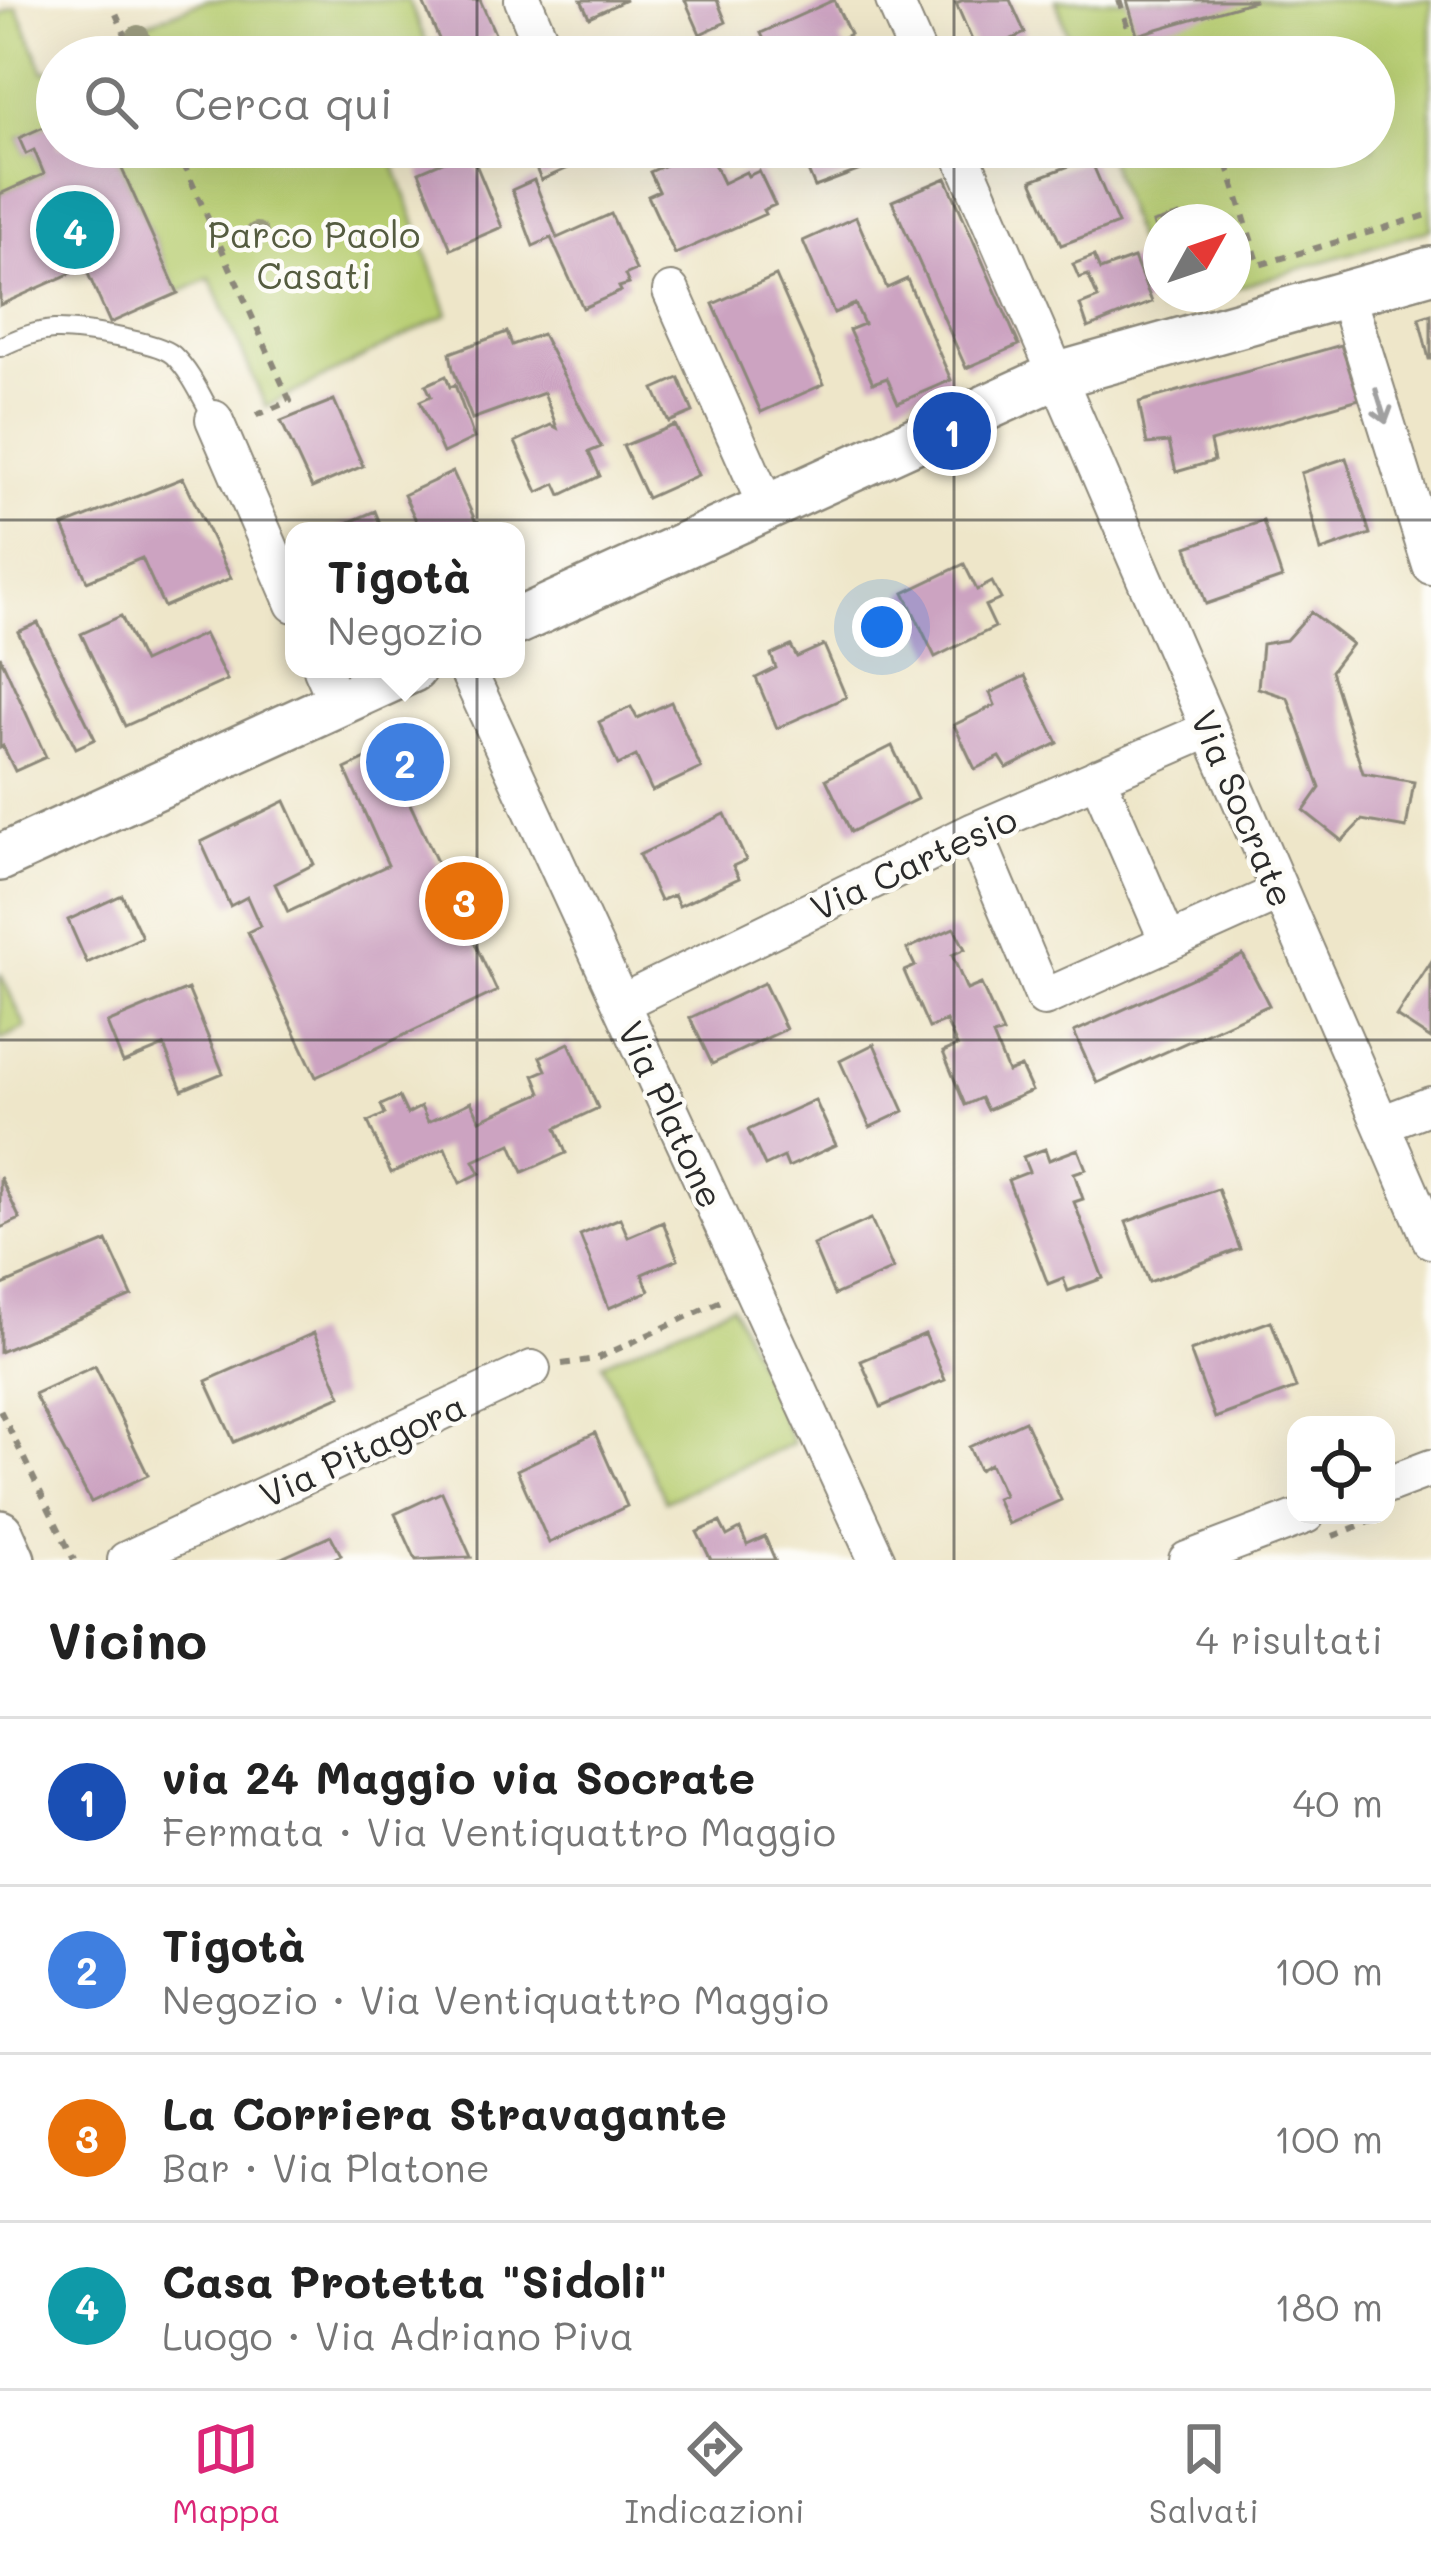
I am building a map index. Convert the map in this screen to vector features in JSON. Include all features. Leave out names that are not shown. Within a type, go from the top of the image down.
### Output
[{"type":"street","points":[[523,0],[539,36]]},
{"type":"street","points":[[894,0],[910,36]]},
{"type":"street","name":"Via Socrate","points":[[967,168],[1431,1240]]},
{"type":"street","points":[[525,618],[1056,376],[1431,270]]},
{"type":"street","points":[[671,291],[767,508]]},
{"type":"street","points":[[1346,294],[1431,566]]},
{"type":"street","points":[[216,425],[285,583]]},
{"type":"street","points":[[0,858],[329,686],[369,678]]},
{"type":"street","name":"Via Platone","points":[[471,678],[877,1560]]},
{"type":"street","name":"Via Cartesio","points":[[621,1003],[974,831],[1210,729]]},
{"type":"street","points":[[1097,777],[1168,941]]},
{"type":"street","points":[[974,831],[1044,998],[1280,892]]},
{"type":"street","points":[[1381,1124],[1431,1105]]},
{"type":"street","name":"Via Pitagora","points":[[126,1560],[532,1369]]},
{"type":"street","points":[[1395,1482],[1431,1468]]},
{"type":"street","points":[[1187,1560],[1287,1522]]},
{"type":"street","points":[[0,1533],[12,1560]]},
{"type":"lane","points":[[0,347],[55,330],[118,338],[170,352],[216,425]]},
{"type":"path","points":[[1118,0],[1129,36]]},
{"type":"path","points":[[116,14],[126,36]]},
{"type":"path","points":[[185,168],[290,401],[216,425]]},
{"type":"path","points":[[1229,168],[1259,266],[1431,214]]},
{"type":"path","points":[[532,1369],[596,1359],[752,1287]]},
{"type":"path","points":[[0,1410],[74,1560]]},
{"type":"green space","points":[[206,0],[408,0],[424,36],[114,36]]},
{"type":"green space","points":[[1056,0],[1431,0],[1431,229],[1251,284],[1251,204],[1143,204],[1143,260],[1112,168],[1395,168],[1395,36],[1068,36]]},
{"type":"green space","points":[[17,7],[36,53],[36,130],[19,138],[26,153],[34,150],[36,168],[44,174],[0,194],[0,15]]},
{"type":"green space","name":"Parco Paolo Casati","points":[[121,168],[396,168],[448,314],[266,407],[210,278],[178,293]]},
{"type":"green space","points":[[0,973],[26,1027],[0,1040]]},
{"type":"green space","points":[[732,1305],[793,1443],[665,1501],[602,1363]]},
{"type":"building","points":[[422,0],[480,0],[496,36],[438,36]]},
{"type":"building","points":[[581,0],[626,0],[589,17]]},
{"type":"building","points":[[685,0],[717,0],[726,22],[700,34]]},
{"type":"building","points":[[834,0],[850,34],[762,36]]},
{"type":"building","points":[[1010,0],[1025,33],[970,36],[956,3]]},
{"type":"building","points":[[1127,0],[1254,0],[1254,1],[1137,35]]},
{"type":"building","points":[[36,130],[36,155],[34,150],[26,154],[19,138]]},
{"type":"building","points":[[42,168],[121,168],[178,293],[110,323],[85,267],[0,305],[0,194],[44,174]]},
{"type":"building","points":[[477,168],[502,227],[451,249],[419,172]]},
{"type":"building","points":[[536,168],[568,168],[541,180]]},
{"type":"building","points":[[716,168],[723,183],[759,171],[775,205],[763,210],[765,214],[675,254],[648,196],[659,191],[650,172]]},
{"type":"building","points":[[807,168],[866,168],[815,187]]},
{"type":"building","points":[[1064,168],[1094,168],[1118,224],[1061,245],[1032,180]]},
{"type":"building","points":[[946,178],[1019,345],[966,368],[892,201]]},
{"type":"building","points":[[534,180],[557,238],[611,214],[636,270],[625,275],[629,284],[619,287],[621,291],[583,308],[551,238],[533,246],[512,190]]},
{"type":"building","points":[[856,217],[887,288],[907,279],[951,380],[898,403],[887,378],[873,383],[849,330],[864,324],[855,304],[834,313],[803,241]]},
{"type":"building","points":[[1094,256],[1100,270],[1134,258],[1143,280],[1143,306],[1088,328],[1080,305],[1098,298],[1088,275],[1079,278],[1073,264]]},
{"type":"building","points":[[776,276],[824,384],[761,412],[713,304]]},
{"type":"building","points":[[1431,314],[1431,359],[1429,359],[1419,318]]},
{"type":"building","points":[[507,332],[512,345],[542,334],[601,447],[589,452],[600,476],[561,495],[556,484],[538,492],[515,442],[551,425],[557,428],[544,393],[472,419],[453,369],[450,353]]},
{"type":"building","points":[[1341,345],[1359,399],[1210,442],[1214,461],[1176,472],[1169,442],[1147,444],[1139,402]]},
{"type":"building","points":[[446,376],[450,387],[455,385],[474,438],[443,453],[420,401],[431,396],[426,385]]},
{"type":"building","points":[[679,378],[693,412],[669,422],[654,389]]},
{"type":"building","points":[[334,400],[363,466],[312,488],[281,421]]},
{"type":"building","points":[[675,425],[698,475],[647,498],[623,446]]},
{"type":"building","points":[[1346,458],[1370,534],[1321,551],[1301,473]]},
{"type":"building","points":[[453,472],[476,522],[417,522],[404,495]]},
{"type":"building","points":[[183,478],[231,578],[164,607],[142,558],[87,581],[63,526]]},
{"type":"building","points":[[375,511],[379,522],[350,522]]},
{"type":"building","points":[[1263,521],[1282,578],[1206,604],[1187,547]]},
{"type":"building","points":[[964,564],[977,590],[992,582],[1001,599],[985,606],[995,627],[935,657],[904,593]]},
{"type":"building","points":[[1311,612],[1352,644],[1331,671],[1363,773],[1414,782],[1406,828],[1362,820],[1342,841],[1304,811],[1320,788],[1288,698],[1258,688],[1262,644],[1286,640]]},
{"type":"building","points":[[121,616],[143,662],[204,634],[227,680],[125,726],[81,634]]},
{"type":"building","points":[[38,623],[95,739],[76,748],[18,632]]},
{"type":"building","points":[[824,645],[846,697],[777,728],[756,678],[776,668],[771,655],[791,646],[797,657]]},
{"type":"building","points":[[0,656],[46,757],[15,771],[3,746],[0,748]]},
{"type":"building","points":[[1025,676],[1058,743],[1007,768],[1000,757],[975,769],[954,725],[995,705],[990,693]]},
{"type":"building","points":[[671,702],[701,768],[652,791],[636,756],[618,765],[599,722],[631,707],[637,718]]},
{"type":"building","points":[[892,746],[917,799],[851,832],[826,779]]},
{"type":"building","points":[[385,750],[497,991],[316,1077],[248,932],[260,926],[247,897],[230,906],[201,842],[285,801],[314,864],[275,884],[288,912],[388,865],[345,769]]},
{"type":"building","points":[[725,814],[746,860],[733,866],[739,878],[679,906],[674,895],[660,901],[639,855]]},
{"type":"building","points":[[122,895],[142,937],[87,963],[68,920]]},
{"type":"building","points":[[954,928],[965,949],[952,955],[967,990],[981,984],[1003,1033],[993,1036],[1008,1072],[1021,1067],[1032,1091],[987,1110],[981,1098],[965,1105],[943,1052],[957,1046],[946,1021],[929,1028],[904,971],[915,966],[907,949]]},
{"type":"building","points":[[1243,955],[1269,1005],[1097,1083],[1074,1032]]},
{"type":"building","points":[[1431,962],[1431,1039],[1396,1016]]},
{"type":"building","points":[[764,983],[786,1029],[712,1064],[690,1018]]},
{"type":"building","points":[[188,989],[223,1073],[182,1090],[164,1046],[123,1063],[107,1023]]},
{"type":"building","points":[[569,1043],[598,1108],[556,1128],[566,1153],[523,1172],[511,1144],[474,1161],[480,1173],[460,1183],[445,1148],[391,1173],[368,1122],[385,1114],[381,1105],[399,1097],[407,1114],[421,1107],[428,1122],[471,1102],[480,1120],[541,1093],[534,1075],[546,1070],[540,1057]]},
{"type":"building","points":[[874,1044],[904,1111],[870,1127],[840,1061]]},
{"type":"building","points":[[815,1100],[836,1145],[788,1167],[784,1157],[765,1166],[748,1130]]},
{"type":"building","points":[[1045,1149],[1049,1160],[1078,1149],[1086,1169],[1074,1173],[1083,1199],[1074,1202],[1103,1278],[1068,1291],[1063,1278],[1048,1284],[1008,1180],[1029,1172],[1023,1157]]},
{"type":"building","points":[[0,1177],[20,1219],[0,1228]]},
{"type":"building","points":[[1218,1189],[1240,1249],[1149,1282],[1126,1222]]},
{"type":"building","points":[[620,1218],[628,1237],[663,1222],[678,1259],[642,1274],[649,1291],[609,1308],[580,1235]]},
{"type":"building","points":[[871,1219],[893,1269],[834,1295],[813,1245]]},
{"type":"building","points":[[107,1241],[132,1296],[0,1352],[0,1286]]},
{"type":"building","points":[[1271,1321],[1296,1388],[1215,1418],[1190,1351]]},
{"type":"building","points":[[314,1333],[341,1396],[234,1442],[206,1381]]},
{"type":"building","points":[[925,1334],[945,1380],[881,1407],[861,1361]]},
{"type":"building","points":[[95,1366],[148,1475],[91,1502],[34,1394]]},
{"type":"building","points":[[1025,1421],[1061,1500],[1008,1524],[996,1498],[1004,1495],[990,1464],[979,1470],[969,1447]]},
{"type":"building","points":[[595,1433],[627,1506],[549,1543],[517,1470]]},
{"type":"building","points":[[442,1492],[471,1557],[416,1560],[395,1514]]},
{"type":"building","points":[[720,1522],[727,1536],[740,1529],[747,1545],[765,1537],[775,1560],[711,1560],[697,1532]]},
{"type":"building","points":[[331,1536],[341,1555],[331,1560],[277,1560]]},
{"type":"place","name":"Casa Protetta \"Sidoli\"","points":[[75,230]]},
{"type":"place","name":"via 24 Maggio via Socrate","points":[[952,431]]},
{"type":"place","name":"Tigotà","points":[[405,762]]},
{"type":"place","name":"La Corriera Stravagante","points":[[464,901]]}]
